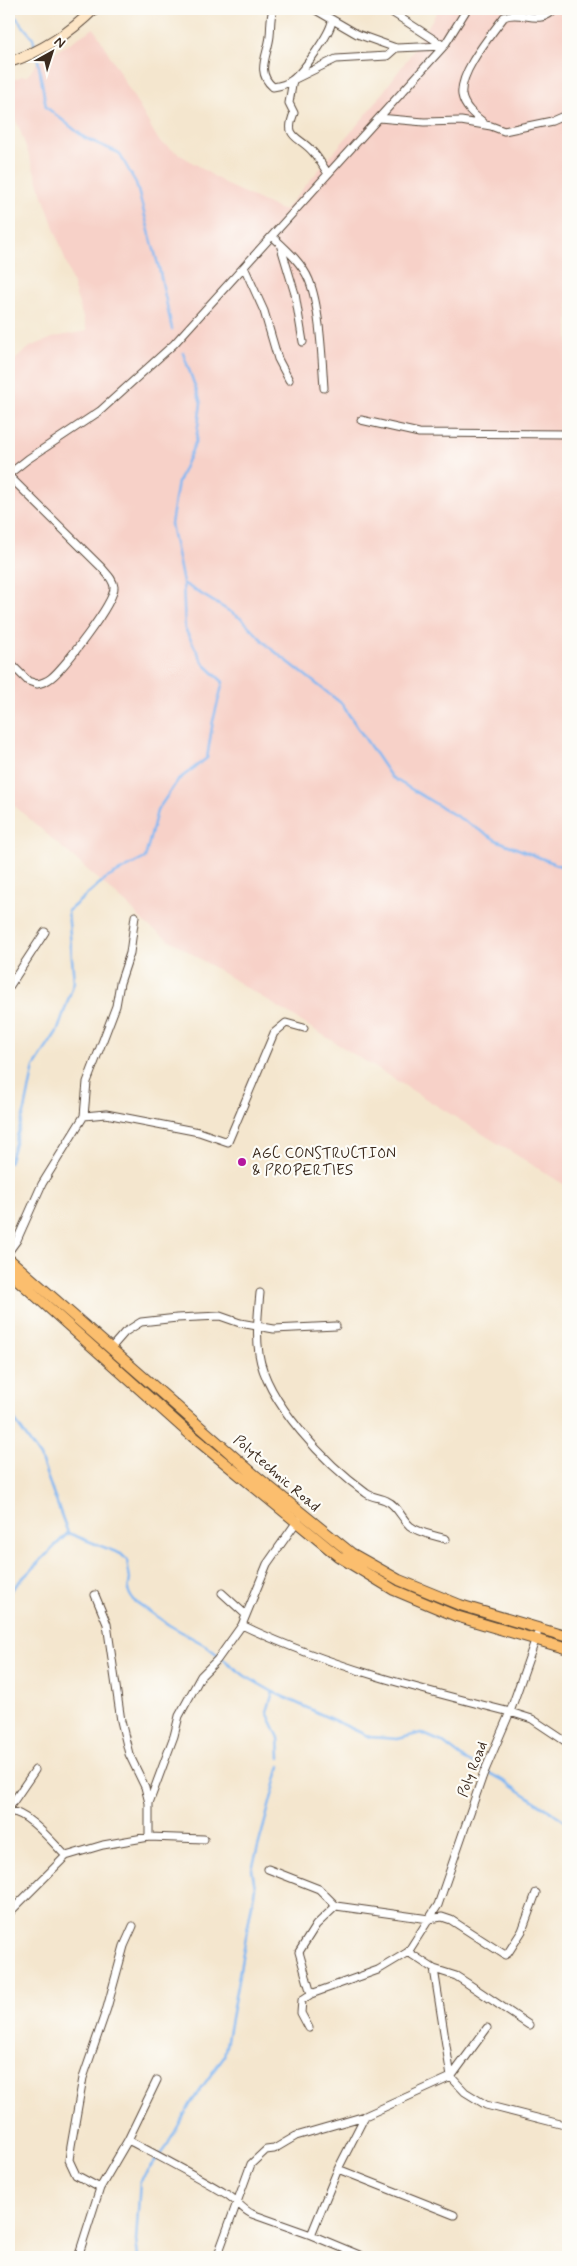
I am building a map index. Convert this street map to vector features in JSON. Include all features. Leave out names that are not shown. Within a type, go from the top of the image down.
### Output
[{"type":"main road","points":[[9,62],[24,58],[48,44],[94,9]]},
{"type":"main road","name":"Polytechnic Road","points":[[9,1259],[111,1348],[299,1518],[338,1556],[394,1590],[456,1616],[537,1634],[568,1637]]},
{"type":"main road","name":"Polytechnic Road","points":[[9,1272],[192,1436],[299,1518]]},
{"type":"main road","name":"Polytechnic Road","points":[[537,1634],[568,1649]]},
{"type":"street","points":[[273,9],[270,18],[270,37],[263,62],[264,76],[273,87],[293,80],[336,58],[387,56],[396,48]]},
{"type":"street","points":[[314,9],[356,34],[396,48],[444,46]]},
{"type":"street","points":[[387,9],[444,46]]},
{"type":"street","points":[[9,662],[28,681],[37,684],[52,677],[99,619],[112,597],[114,587],[111,578],[102,568],[9,475],[28,459],[100,411],[174,344],[444,46],[467,9]]},
{"type":"street","points":[[554,9],[550,14],[533,18],[510,15],[504,17],[471,64],[462,94],[465,104],[473,115],[487,124],[504,131],[552,121],[568,114]]},
{"type":"street","points":[[328,174],[314,152],[292,135],[289,125],[294,113],[289,103],[293,80],[320,46],[331,28],[332,21]]},
{"type":"street","points":[[379,118],[424,122],[461,120],[487,124]]},
{"type":"street","points":[[272,236],[291,253],[309,280],[322,349],[324,388]]},
{"type":"street","points":[[280,243],[295,294],[303,342]]},
{"type":"street","points":[[244,267],[264,311],[278,359],[289,380]]},
{"type":"street","points":[[360,420],[419,433],[568,434]]},
{"type":"street","points":[[9,1251],[17,1240],[42,1184],[84,1116],[87,1082],[116,1006],[120,984],[130,953],[135,916]]},
{"type":"street","points":[[9,987],[45,932]]},
{"type":"street","points":[[84,1116],[106,1114],[199,1132],[228,1142],[274,1034],[286,1023],[304,1028]]},
{"type":"street","points":[[260,1293],[257,1327],[259,1355],[268,1385],[304,1435],[328,1460],[368,1495],[388,1501],[411,1526],[431,1536],[446,1539]]},
{"type":"street","points":[[111,1348],[125,1332],[141,1322],[220,1316],[257,1327],[274,1329],[336,1326]]},
{"type":"street","points":[[149,1803],[174,1736],[179,1716],[200,1676],[216,1660],[242,1624],[267,1564],[299,1518]]},
{"type":"street","points":[[222,1593],[246,1615]]},
{"type":"street","points":[[95,1595],[107,1624],[120,1722],[129,1754],[145,1787],[149,1803],[149,1837]]},
{"type":"street","points":[[242,1624],[316,1657],[372,1676],[532,1719],[568,1743]]},
{"type":"street","name":"Poly Road","points":[[408,1952],[441,1896],[483,1775],[510,1712],[537,1634]]},
{"type":"street","points":[[35,1770],[9,1810],[27,1818],[66,1856]]},
{"type":"street","points":[[9,1911],[66,1856],[103,1844],[149,1837],[204,1839]]},
{"type":"street","points":[[268,1869],[320,1889],[336,1906],[429,1919],[442,1917],[451,1920],[505,1955],[522,1931],[536,1894]]},
{"type":"street","points":[[311,1994],[298,1952],[316,1925],[336,1906]]},
{"type":"street","points":[[100,2188],[76,2175],[69,2160],[82,2078],[107,2008],[124,1946],[133,1926]]},
{"type":"street","points":[[309,2028],[301,2013],[300,2006],[302,2000],[311,1994],[378,1970],[408,1952],[434,1969],[456,1976],[528,2025]]},
{"type":"street","points":[[434,1969],[451,2077],[466,2092],[486,2105],[568,2126]]},
{"type":"street","points":[[217,2257],[251,2164],[260,2154],[266,2150],[274,2149],[296,2136],[365,2116],[451,2077],[487,2028]]},
{"type":"street","points":[[78,2257],[100,2188],[128,2140],[157,2080]]},
{"type":"street","points":[[311,2235],[338,2169],[365,2116]]},
{"type":"street","points":[[128,2140],[238,2201],[244,2210],[252,2214],[311,2235],[364,2257]]},
{"type":"street","points":[[338,2169],[454,2214]]},
{"type":"shaded area","points":[[439,9],[568,9],[568,1187],[144,923],[131,908],[9,801],[9,365],[30,347],[55,337],[87,331],[66,262],[20,130],[9,105],[9,82],[22,76],[28,76],[36,64],[94,28],[159,141],[229,186],[284,211],[369,111],[409,57]]},
{"type":"waterway","points":[[9,9],[33,38],[35,48]]},
{"type":"waterway","points":[[37,54],[46,107],[85,138],[119,153],[136,183],[159,268],[172,329]]},
{"type":"waterway","points":[[9,1163],[25,1110],[34,1067],[58,1030],[74,982],[68,911],[105,879],[145,858],[157,811],[178,780],[207,758],[213,721],[223,682],[204,664],[185,629],[183,583],[171,524],[178,482],[196,441],[201,403],[183,353]]},
{"type":"waterway","points":[[183,583],[242,619],[269,647],[341,703],[391,777],[496,840],[568,869]]},
{"type":"waterway","points":[[9,1415],[14,1419],[40,1457],[68,1533],[121,1554],[127,1560],[130,1579],[128,1591],[133,1600],[169,1625],[205,1645],[245,1676],[273,1692],[370,1737],[398,1739],[421,1733],[442,1742],[464,1759],[506,1782],[568,1823]]},
{"type":"waterway","points":[[9,1592],[68,1533]]},
{"type":"waterway","points":[[273,1692],[267,1712],[279,1738],[280,1758]]},
{"type":"waterway","points":[[138,2257],[136,2241],[140,2181],[168,2144],[191,2103],[224,2056],[255,1888],[252,1869],[280,1766]]},
{"type":"place","name":"AGC CONSTRUCTION & PROPERTIES","points":[[242,1162]]}]
